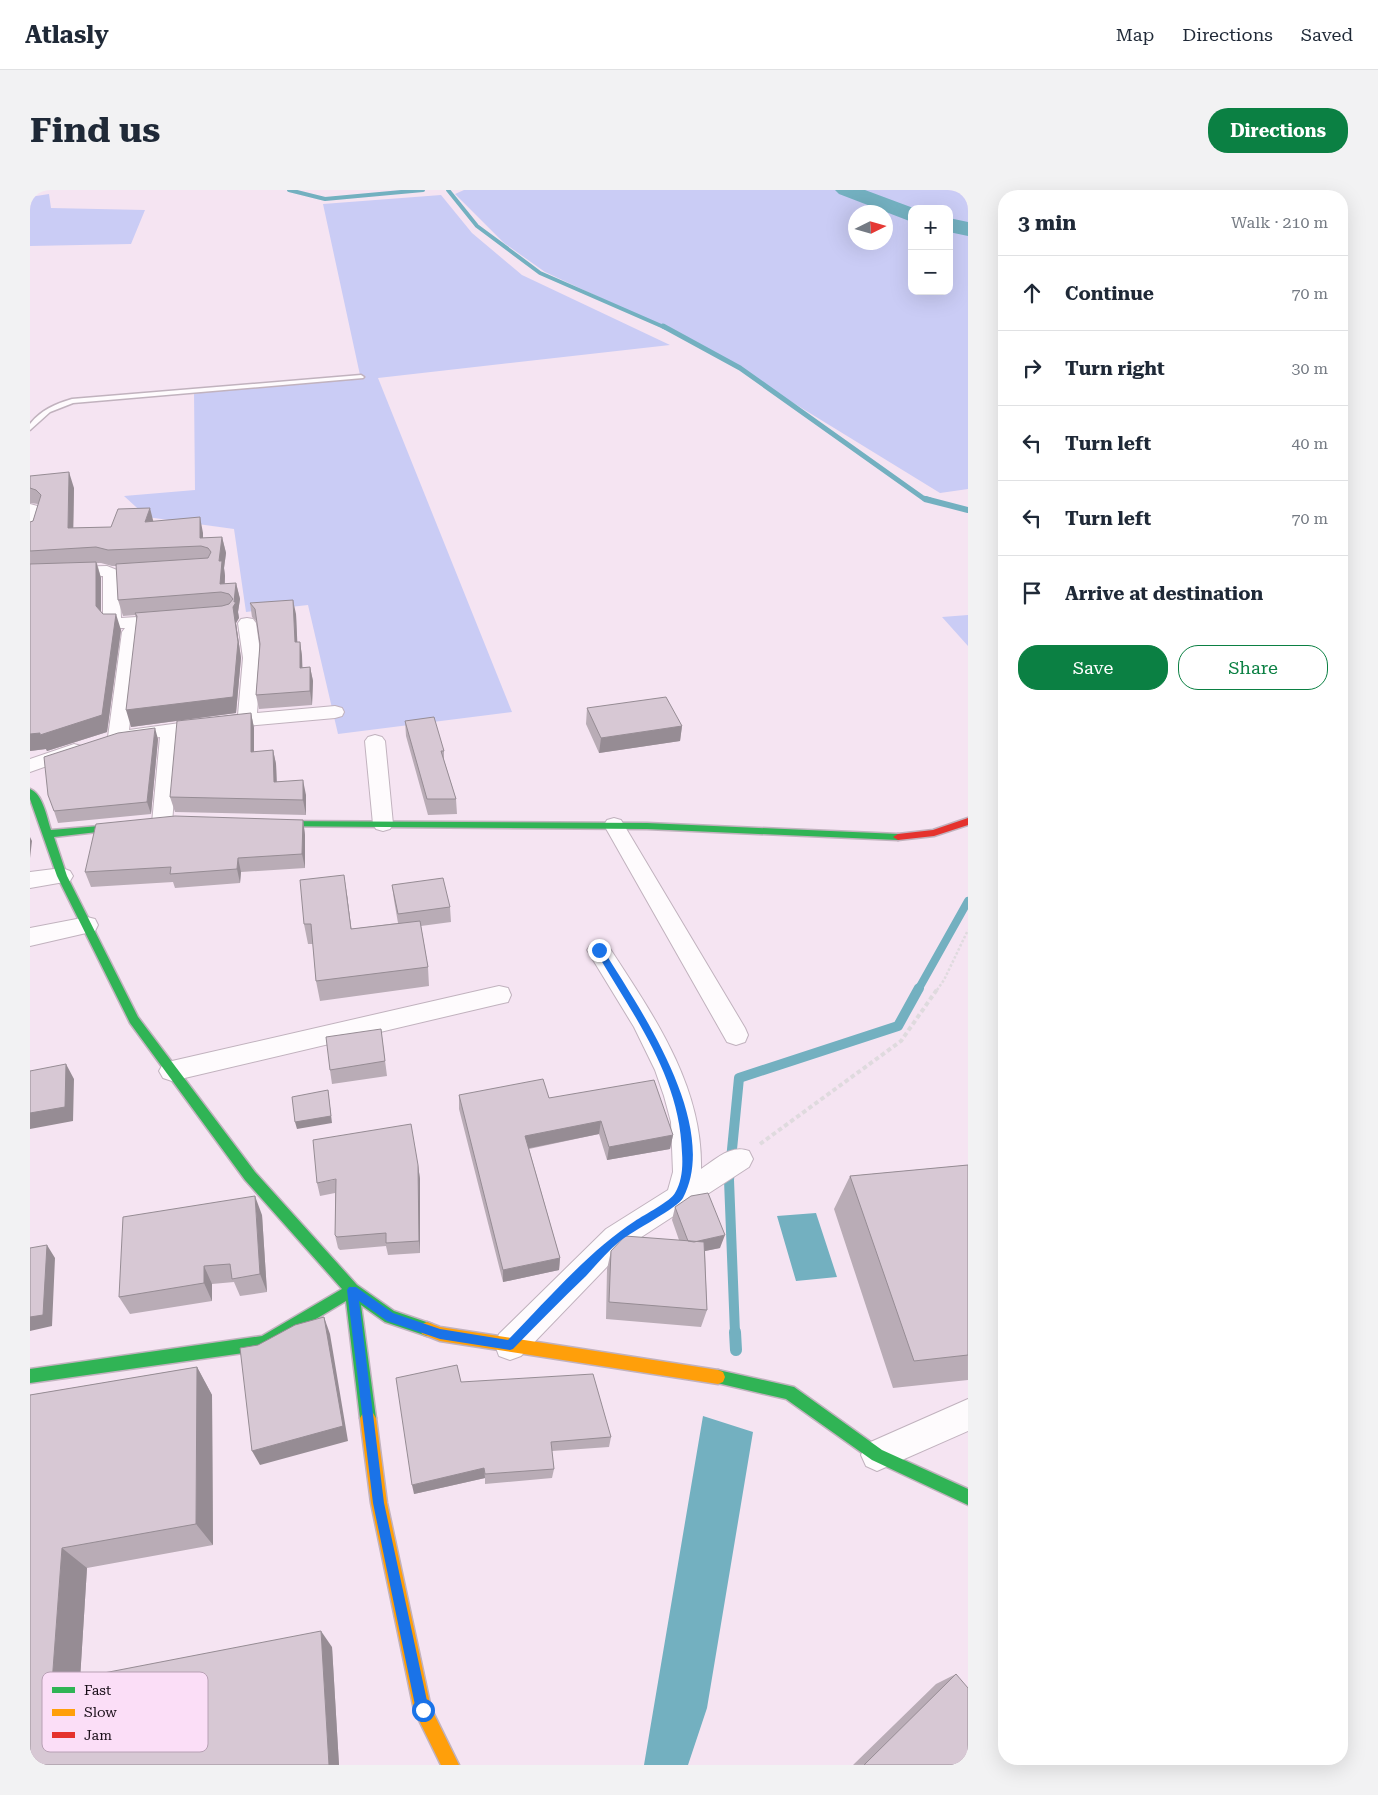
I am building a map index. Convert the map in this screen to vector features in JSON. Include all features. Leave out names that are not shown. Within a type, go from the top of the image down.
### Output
[{"type":"street","points":[[30,509],[36,510],[30,533]]},
{"type":"street","points":[[30,573],[100,570],[111,573],[130,572]]},
{"type":"street","points":[[111,573],[112,621],[114,624],[187,619]]},
{"type":"street","points":[[247,623],[252,658],[248,720]]},
{"type":"street","points":[[104,741],[131,632]]},
{"type":"street","points":[[30,766],[104,741],[248,720],[335,712]]},
{"type":"street","points":[[49,834],[158,823],[170,730]]},
{"type":"street","points":[[375,741],[383,824]]},
{"type":"street","points":[[30,792],[36,800],[49,834],[62,876],[134,1020],[250,1176],[352,1290],[390,1317],[440,1334],[710,1375],[789,1392],[877,1455],[968,1497]]},
{"type":"street","points":[[256,823],[352,826],[383,824],[614,825],[898,837],[934,833],[968,822]]},
{"type":"street","points":[[614,825],[736,1035]]},
{"type":"street","points":[[30,880],[62,876]]},
{"type":"street","points":[[30,938],[87,925]]},
{"type":"street","points":[[599,950],[650,1034],[674,1085],[681,1107],[686,1137],[687,1171],[679,1198]]},
{"type":"street","points":[[172,1071],[499,995]]},
{"type":"street","points":[[510,1345],[616,1238],[727,1166]]},
{"type":"street","points":[[30,1376],[264,1343],[352,1290]]},
{"type":"street","points":[[352,1290],[379,1503],[423,1710],[450,1765]]},
{"type":"street","points":[[877,1455],[968,1415]]},
{"type":"lane","points":[[30,428],[39,415],[72,401],[361,378]]},
{"type":"path","points":[[727,1166],[902,1041],[944,980],[968,930]]},
{"type":"shaded area","points":[[464,190],[968,190],[968,489],[940,493],[689,339],[545,272],[504,243],[455,194]]},
{"type":"shaded area","points":[[49,194],[51,208],[145,210],[131,244],[30,246],[30,197]]},
{"type":"shaded area","points":[[441,195],[472,233],[522,275],[670,345],[378,378],[512,712],[338,734],[308,605],[246,612],[234,529],[147,517],[124,496],[195,490],[194,392],[360,375],[323,204]]},
{"type":"shaded area","points":[[968,615],[968,646],[942,617]]},
{"type":"shaded area","points":[[816,1213],[837,1277],[796,1281],[777,1216]]},
{"type":"shaded area","points":[[703,1416],[753,1432],[707,1708],[688,1765],[644,1765]]},
{"type":"building","points":[[69,472],[68,528],[111,527],[118,509],[150,508],[145,522],[200,517],[200,538],[222,537],[219,561],[222,561],[220,584],[236,583],[234,602],[236,602],[233,607],[238,642],[233,697],[126,710],[137,616],[135,613],[222,606],[229,604],[233,599],[229,594],[221,592],[118,600],[116,564],[208,558],[211,552],[208,548],[201,546],[108,550],[96,547],[30,551],[30,522],[33,521],[41,495],[36,490],[30,488],[30,476]]},
{"type":"building","points":[[96,562],[96,606],[103,614],[116,614],[102,715],[40,735],[40,733],[30,734],[30,564]]},
{"type":"building","points":[[293,600],[295,642],[300,642],[300,668],[310,667],[310,691],[256,695],[260,644],[255,609],[250,603]]},
{"type":"building","points":[[666,697],[682,726],[601,738],[587,708]]},
{"type":"building","points":[[251,713],[251,752],[273,750],[274,782],[303,780],[303,800],[170,797],[177,721]]},
{"type":"building","points":[[434,717],[444,751],[441,751],[456,799],[427,799],[405,721]]},
{"type":"building","points":[[155,728],[147,802],[54,811],[48,795],[44,757],[118,733]]},
{"type":"building","points":[[175,816],[303,820],[302,854],[238,858],[237,869],[170,874],[171,867],[85,872],[96,824]]},
{"type":"building","points":[[344,875],[351,929],[420,921],[428,967],[316,981],[311,924],[304,924],[300,880]]},
{"type":"building","points":[[443,878],[450,907],[398,914],[392,885]]},
{"type":"building","points":[[381,1029],[385,1061],[330,1070],[326,1037]]},
{"type":"building","points":[[66,1064],[65,1107],[30,1113],[30,1071]]},
{"type":"building","points":[[543,1079],[549,1098],[654,1080],[673,1135],[609,1147],[601,1121],[525,1136],[560,1258],[503,1270],[459,1095]]},
{"type":"building","points":[[328,1090],[331,1116],[295,1122],[292,1097]]},
{"type":"building","points":[[411,1124],[418,1165],[419,1241],[386,1243],[386,1233],[337,1237],[335,1235],[336,1179],[317,1183],[313,1140]]},
{"type":"building","points":[[968,1165],[968,1355],[914,1361],[850,1176]]},
{"type":"building","points":[[708,1193],[725,1235],[694,1242],[688,1241],[675,1207],[691,1196]]},
{"type":"building","points":[[255,1196],[260,1274],[232,1279],[230,1264],[204,1266],[204,1283],[119,1297],[123,1217]]},
{"type":"building","points":[[625,1236],[704,1242],[707,1310],[609,1302],[611,1251]]},
{"type":"building","points":[[47,1245],[43,1315],[30,1317],[30,1248]]},
{"type":"building","points":[[324,1317],[343,1426],[252,1451],[240,1348],[258,1345],[295,1325]]},
{"type":"building","points":[[457,1365],[461,1382],[593,1374],[611,1437],[551,1442],[554,1469],[485,1474],[484,1468],[412,1485],[396,1378]]},
{"type":"building","points":[[197,1367],[196,1524],[62,1548],[53,1672],[42,1672],[42,1752],[208,1752],[208,1672],[109,1672],[321,1631],[329,1765],[30,1765],[30,1395]]},
{"type":"building","points":[[956,1674],[968,1688],[968,1765],[864,1765]]},
{"type":"waterway","points":[[289,190],[325,199],[423,190]]},
{"type":"waterway","points":[[448,190],[477,226],[540,273],[666,328]]},
{"type":"waterway","points":[[846,190],[908,213]]},
{"type":"waterway","points":[[953,226],[968,229]]},
{"type":"waterway","points":[[663,326],[740,368],[923,498],[930,500]]},
{"type":"waterway","points":[[925,499],[968,510]]},
{"type":"waterway","points":[[918,990],[968,901]]},
{"type":"waterway","points":[[735,1333],[729,1180],[739,1078],[898,1026],[919,988]]},
{"type":"waterway","points":[[735,1332],[736,1350]]},
{"type":"traffic: fast","points":[[30,792],[36,800],[62,876],[134,1020],[250,1176],[352,1290],[390,1317],[427,1329]]},
{"type":"traffic: fast","points":[[267,824],[647,826],[898,837]]},
{"type":"traffic: fast","points":[[49,834],[132,825]]},
{"type":"traffic: fast","points":[[30,1376],[264,1343],[352,1290],[368,1418]]},
{"type":"traffic: fast","points":[[718,1377],[789,1392],[877,1455],[968,1497]]},
{"type":"traffic: slow","points":[[427,1329],[440,1334],[718,1377]]},
{"type":"traffic: slow","points":[[368,1418],[379,1503],[423,1710],[450,1765]]},
{"type":"traffic: jam","points":[[898,837],[934,833],[968,821]]},
{"type":"route","points":[[423,1710],[379,1503],[352,1290],[390,1317],[440,1334],[510,1345],[616,1238],[679,1198],[687,1171],[686,1137],[681,1107],[674,1085],[650,1034],[599,950]]}]
